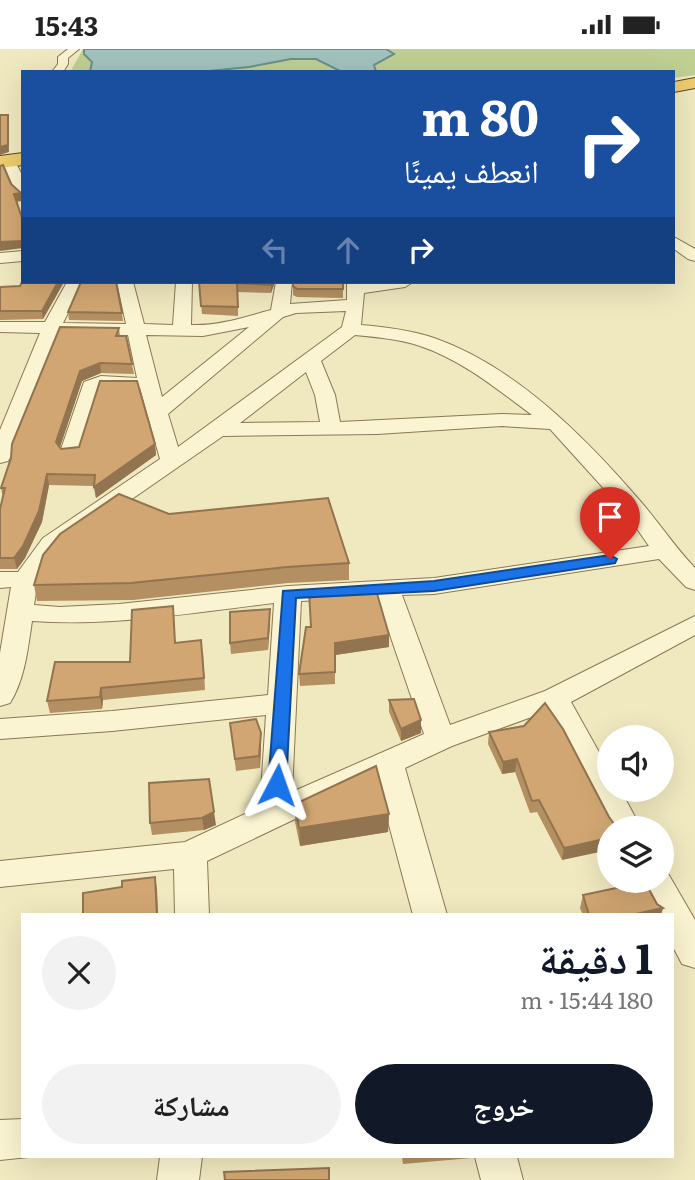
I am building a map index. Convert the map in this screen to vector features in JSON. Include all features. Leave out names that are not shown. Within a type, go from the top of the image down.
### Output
[{"type":"highway","points":[[675,84],[695,81]]},
{"type":"street","points":[[58,70],[63,64],[63,57],[74,49]]},
{"type":"street","points":[[11,164],[19,191]]},
{"type":"street","points":[[675,243],[694,256]]},
{"type":"street","points":[[0,258],[21,256]]},
{"type":"street","points":[[675,257],[694,256]]},
{"type":"street","points":[[0,456],[52,327],[74,284]]},
{"type":"street","points":[[125,284],[148,383],[172,461]]},
{"type":"street","points":[[182,331],[184,284]]},
{"type":"street","points":[[157,412],[281,310],[284,284]]},
{"type":"street","points":[[0,327],[221,330],[281,310],[395,284]]},
{"type":"street","points":[[0,694],[14,652],[20,612],[12,580],[52,543],[218,430],[351,329],[356,292]]},
{"type":"street","points":[[351,329],[391,334],[425,342],[450,352],[556,423],[634,508],[664,551],[695,582]]},
{"type":"street","points":[[311,361],[325,395],[331,428]]},
{"type":"street","points":[[71,452],[91,386],[102,382],[148,383]]},
{"type":"street","points":[[0,406],[22,405]]},
{"type":"street","points":[[218,430],[377,428],[502,420],[556,423]]},
{"type":"street","points":[[20,612],[60,615],[119,612],[288,594],[447,584],[664,551]]},
{"type":"street","points":[[387,589],[441,739]]},
{"type":"street","points":[[275,813],[288,594]]},
{"type":"street","points":[[0,874],[190,854],[441,739],[555,698],[695,624]]},
{"type":"street","points":[[555,698],[619,816]]},
{"type":"street","points":[[0,729],[112,721],[283,703]]},
{"type":"street","points":[[388,763],[429,913]]},
{"type":"street","points":[[190,854],[192,913]]},
{"type":"street","points":[[661,893],[673,913]]},
{"type":"street","points":[[674,916],[695,953]]},
{"type":"street","points":[[0,1140],[21,1139]]},
{"type":"street","points":[[178,1180],[181,1158]]},
{"type":"street","points":[[496,1158],[502,1180]]},
{"type":"green space","points":[[83,49],[695,49],[695,75],[675,78],[675,70],[71,70]]},
{"type":"water","points":[[84,49],[386,49],[394,54],[374,65],[375,70],[338,70],[316,59],[291,59],[218,70],[90,70],[92,62],[84,54]]},
{"type":"building","points":[[0,115],[8,115],[8,145],[0,147]]},
{"type":"building","points":[[3,165],[11,184],[21,193],[14,194],[21,215],[21,241],[0,242],[0,166]]},
{"type":"building","points":[[57,284],[42,311],[0,311],[0,287]]},
{"type":"building","points":[[80,284],[116,284],[122,313],[68,312]]},
{"type":"building","points":[[199,284],[237,284],[238,307],[201,306]]},
{"type":"building","points":[[343,284],[343,289],[297,289],[293,286]]},
{"type":"building","points":[[60,327],[119,328],[116,336],[126,336],[132,364],[100,363],[80,371],[56,442],[61,449],[79,447],[100,381],[137,381],[155,444],[94,487],[95,475],[47,474],[39,511],[23,546],[14,558],[0,558],[0,509],[5,488],[1,488],[11,458],[12,444]]},
{"type":"building","points":[[119,494],[169,514],[328,498],[349,563],[131,583],[34,585],[43,555],[60,534]]},
{"type":"building","points":[[376,590],[389,635],[335,643],[335,672],[299,674],[306,627],[311,627],[309,591]]},
{"type":"building","points":[[173,606],[175,643],[201,640],[204,678],[101,688],[100,697],[47,701],[55,662],[130,662],[132,610]]},
{"type":"building","points":[[270,609],[268,638],[230,643],[230,612]]},
{"type":"building","points":[[414,699],[421,720],[401,729],[389,700]]},
{"type":"building","points":[[545,703],[563,729],[597,794],[597,802],[601,802],[608,816],[597,816],[597,841],[564,848],[539,800],[532,801],[517,759],[503,762],[489,732],[524,726]]},
{"type":"building","points":[[256,719],[261,733],[259,756],[235,759],[230,723]]},
{"type":"building","points":[[376,766],[389,814],[299,828],[295,804]]},
{"type":"building","points":[[209,779],[214,812],[202,818],[150,823],[149,783]]},
{"type":"building","points":[[155,877],[157,913],[83,913],[83,893],[122,887],[122,881]]},
{"type":"building","points":[[597,892],[651,893],[657,904],[663,908],[640,913],[588,913],[583,895]]},
{"type":"building","points":[[329,1168],[329,1180],[225,1180],[224,1172]]},
{"type":"route","points":[[277,785],[288,594],[434,586],[610,559]]}]
